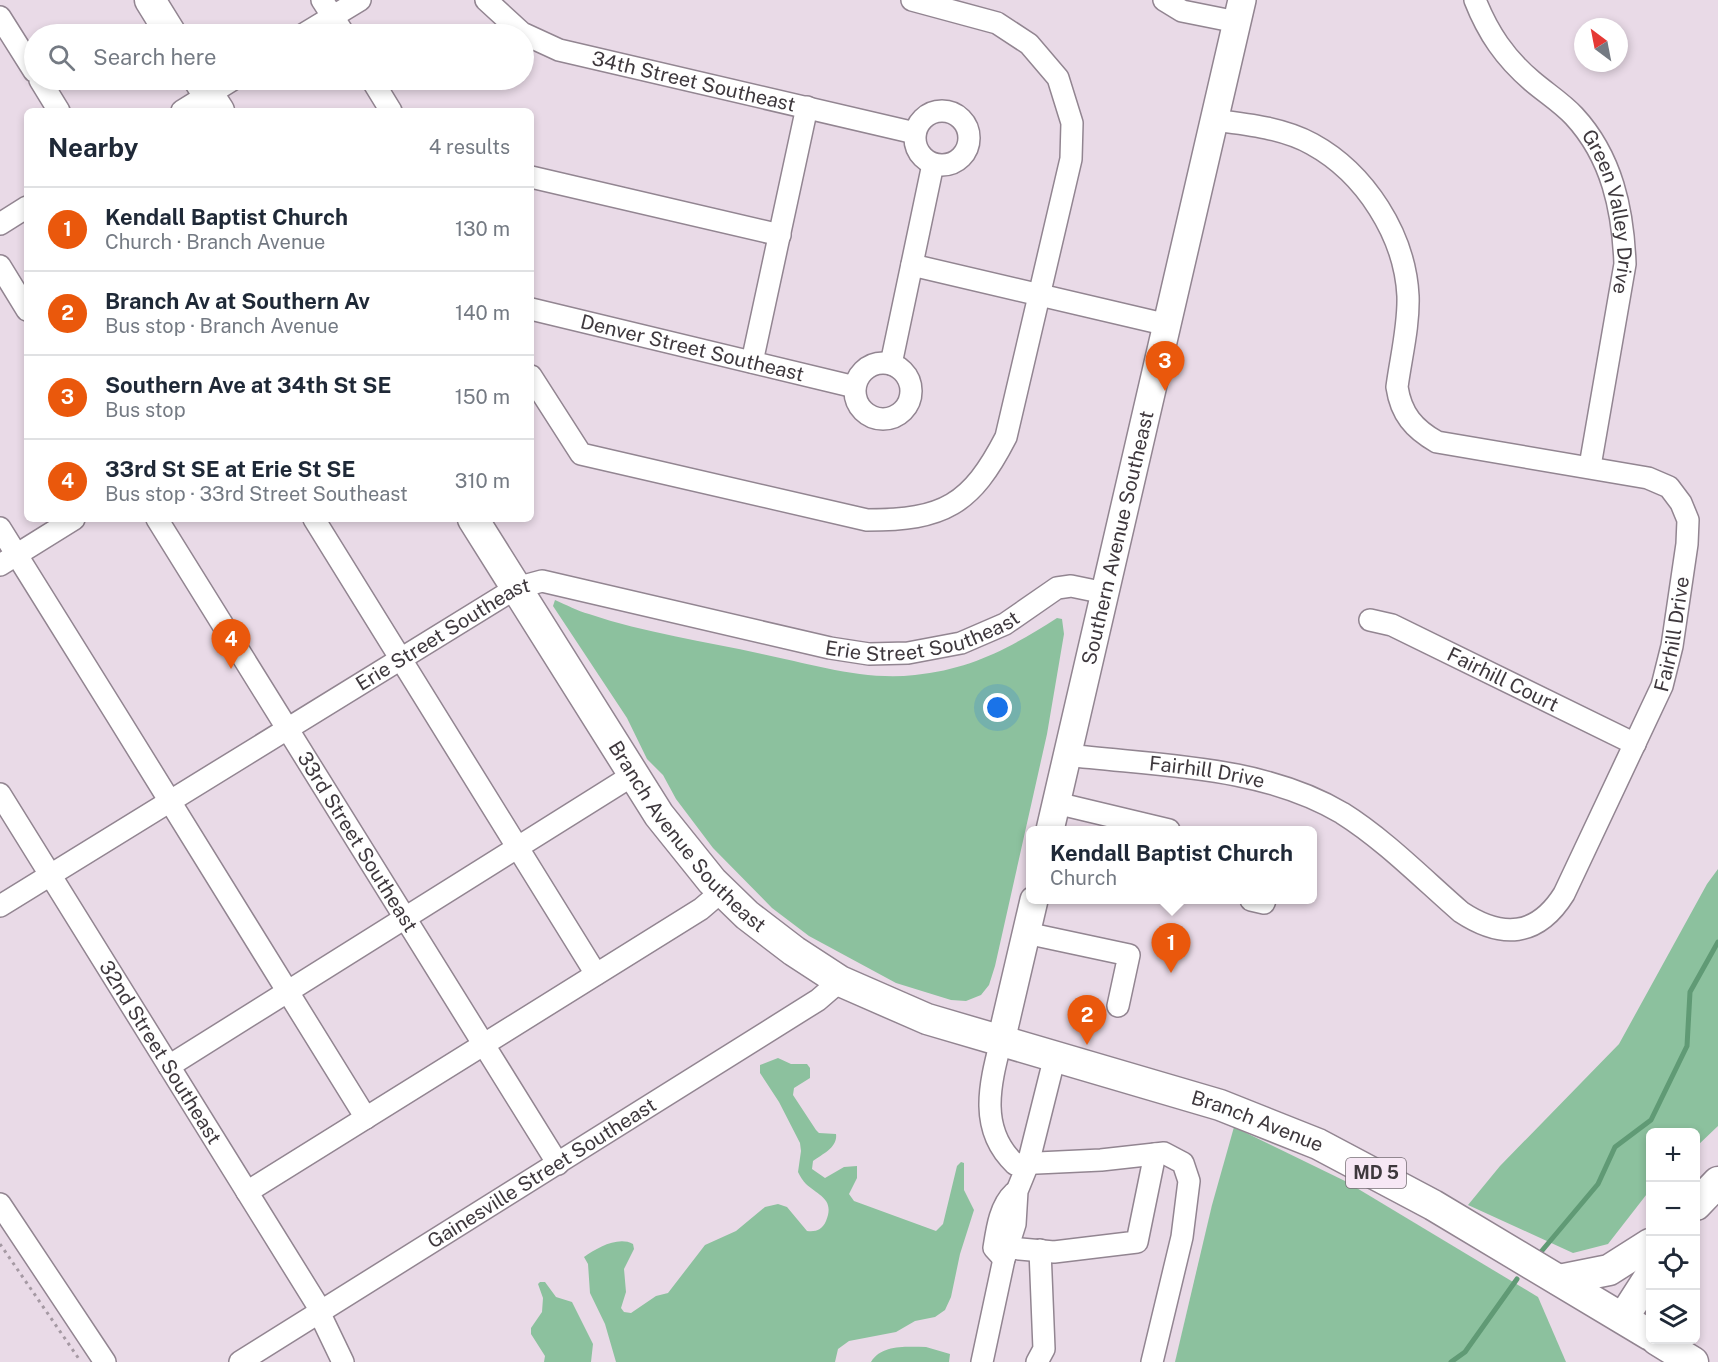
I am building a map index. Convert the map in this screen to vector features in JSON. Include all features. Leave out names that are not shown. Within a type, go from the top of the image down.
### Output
[{"type":"highway","points":[[150,0],[165,24]]},
{"type":"highway","name":"Branch Avenue Southeast","points":[[475,522],[659,815],[696,863],[722,891],[747,915],[794,951],[840,981],[927,1019],[1001,1041]]},
{"type":"highway","name":"Branch Avenue","points":[[1001,1041],[1220,1105],[1318,1144],[1433,1205],[1646,1333]]},
{"type":"highway","points":[[1700,1200],[1718,1182]]},
{"type":"highway","points":[[1559,1280],[1609,1270],[1646,1247]]},
{"type":"highway","points":[[1616,1314],[1646,1259]]},
{"type":"highway","points":[[1616,1314],[1646,1280]]},
{"type":"highway","points":[[1664,1344],[1694,1362]]},
{"type":"highway","points":[[1686,1344],[1705,1362]]},
{"type":"main road","name":"Southern Avenue Southeast","points":[[1051,826],[1239,11]]},
{"type":"main road","points":[[1001,1041],[1033,904]]},
{"type":"street","points":[[333,17],[360,0]]},
{"type":"street","name":"34th Street Southeast","points":[[486,0],[510,24]]},
{"type":"street","points":[[534,381],[580,454],[867,520],[899,520],[926,515],[953,503],[975,489],[991,466],[1006,437],[1071,159],[1072,123],[1058,78],[1029,44],[997,23],[912,0]]},
{"type":"street","points":[[1164,0],[1182,11],[1239,11]]},
{"type":"street","name":"Green Valley Drive","points":[[1475,0],[1498,48],[1585,129],[1599,149],[1616,192],[1624,236],[1625,264],[1609,369],[1590,466]]},
{"type":"street","points":[[0,17],[24,55]]},
{"type":"street","name":"34th Street Southeast","points":[[534,39],[549,47],[915,133]]},
{"type":"street","points":[[46,90],[58,108]]},
{"type":"street","points":[[378,90],[389,108]]},
{"type":"street","points":[[187,108],[215,91]]},
{"type":"street","points":[[752,362],[807,107]]},
{"type":"street","points":[[935,112],[950,113],[965,124],[969,142],[960,159],[942,166],[933,164],[918,152],[915,133],[922,120],[935,112]]},
{"type":"street","name":"Fairhill Drive","points":[[1067,755],[1271,782],[1306,795],[1342,814],[1376,838],[1461,912],[1476,922],[1515,930],[1542,921],[1554,910],[1564,894],[1662,686],[1672,646],[1687,544],[1688,520],[1673,491],[1659,481],[1590,466],[1437,442],[1418,431],[1406,416],[1396,387],[1407,316],[1407,289],[1396,243],[1381,213],[1338,160],[1310,143],[1281,132],[1214,120]]},
{"type":"street","points":[[891,364],[933,164]]},
{"type":"street","points":[[534,178],[780,234]]},
{"type":"street","points":[[0,224],[24,209]]},
{"type":"street","points":[[0,266],[24,305]]},
{"type":"street","points":[[912,266],[1168,325]]},
{"type":"street","name":"Denver Street Southeast","points":[[534,310],[855,387]]},
{"type":"street","points":[[882,363],[891,364],[907,376],[911,394],[908,404],[893,417],[874,418],[859,406],[855,387],[864,370],[882,363]]},
{"type":"street","points":[[8,560],[69,522]]},
{"type":"street","name":"33rd Street Southeast","points":[[159,522],[558,1164]]},
{"type":"street","points":[[316,522],[596,974]]},
{"type":"street","points":[[0,528],[8,560],[171,800],[208,867],[366,1118]]},
{"type":"street","name":"Erie Street Southeast","points":[[0,906],[516,588],[542,581],[830,648],[882,654],[933,649],[979,636],[1013,619],[1057,588],[1071,586],[1105,593]]},
{"type":"street","name":"Fairhill Court","points":[[1370,620],[1392,625],[1635,744]]},
{"type":"street","points":[[169,1066],[633,775]]},
{"type":"street","name":"32nd Street Southeast","points":[[0,795],[320,1311],[343,1362]]},
{"type":"street","points":[[1056,803],[1148,826]]},
{"type":"street","points":[[247,1192],[701,909],[722,891]]},
{"type":"street","points":[[1026,933],[1130,956],[1118,1006]]},
{"type":"street","name":"Gainesville Street Southeast","points":[[240,1362],[818,1000],[840,981]]},
{"type":"street","points":[[1001,1041],[992,1076],[988,1113],[991,1129],[1007,1157],[1015,1164],[1164,1153],[1183,1163],[1189,1181],[1182,1237],[1152,1362]]},
{"type":"street","points":[[982,1362],[1006,1253],[1016,1224],[1017,1191],[1028,1164],[1056,1056]]},
{"type":"street","points":[[1006,1253],[1040,1250],[1054,1252],[1137,1242],[1155,1154]]},
{"type":"street","points":[[0,1204],[105,1362]]},
{"type":"street","points":[[1037,1362],[1044,1349],[1040,1250]]},
{"type":"path","points":[[0,1244],[81,1362]]},
{"type":"green space","points":[[555,600],[585,613],[653,632],[876,676],[915,675],[955,668],[990,656],[1057,618],[1062,619],[1064,634],[1047,734],[995,966],[989,985],[981,995],[966,1001],[951,1000],[896,983],[809,936],[772,908],[713,848],[676,799],[663,775],[647,759],[627,718],[553,606]]},
{"type":"green space","points":[[1718,869],[1718,1126],[1700,1143],[1700,1128],[1646,1128],[1646,1195],[1608,1244],[1573,1253],[1468,1205],[1500,1166],[1619,1044],[1707,884]]},
{"type":"green space","points":[[778,1058],[791,1064],[807,1064],[810,1068],[810,1078],[794,1088],[793,1095],[819,1133],[836,1134],[835,1143],[813,1161],[812,1169],[825,1178],[844,1167],[857,1166],[857,1178],[849,1194],[854,1201],[936,1231],[943,1224],[957,1166],[961,1162],[964,1163],[964,1190],[974,1210],[960,1254],[951,1297],[945,1310],[935,1317],[915,1321],[896,1332],[849,1341],[838,1349],[835,1362],[616,1362],[605,1324],[590,1293],[588,1264],[584,1257],[614,1242],[633,1244],[634,1249],[624,1269],[626,1292],[621,1308],[624,1312],[631,1313],[656,1296],[668,1293],[705,1245],[736,1231],[765,1207],[778,1204],[787,1207],[807,1231],[818,1230],[823,1226],[828,1214],[827,1203],[806,1184],[799,1174],[800,1143],[779,1102],[760,1073],[760,1065]]},
{"type":"green space","points":[[1234,1127],[1345,1181],[1538,1297],[1566,1362],[1175,1362],[1212,1205]]},
{"type":"green space","points":[[545,1282],[556,1297],[572,1302],[593,1344],[591,1362],[544,1362],[545,1356],[531,1334],[531,1328],[542,1312],[543,1298],[538,1284]]},
{"type":"green space","points":[[926,1347],[950,1354],[949,1362],[871,1362],[888,1349]]},
{"type":"waterway","points":[[1540,1253],[1598,1184],[1615,1147],[1651,1120],[1687,1046],[1690,992],[1718,942]]},
{"type":"waterway","points":[[1451,1362],[1465,1352],[1517,1279]]},
{"type":"place","name":"Southern Ave at 34th St SE","points":[[1165,391]]},
{"type":"place","name":"33rd St SE at Erie St SE","points":[[231,669]]},
{"type":"place","name":"Kendall Baptist Church","points":[[1171,973]]},
{"type":"place","name":"Branch Av at Southern Av","points":[[1087,1045]]}]
